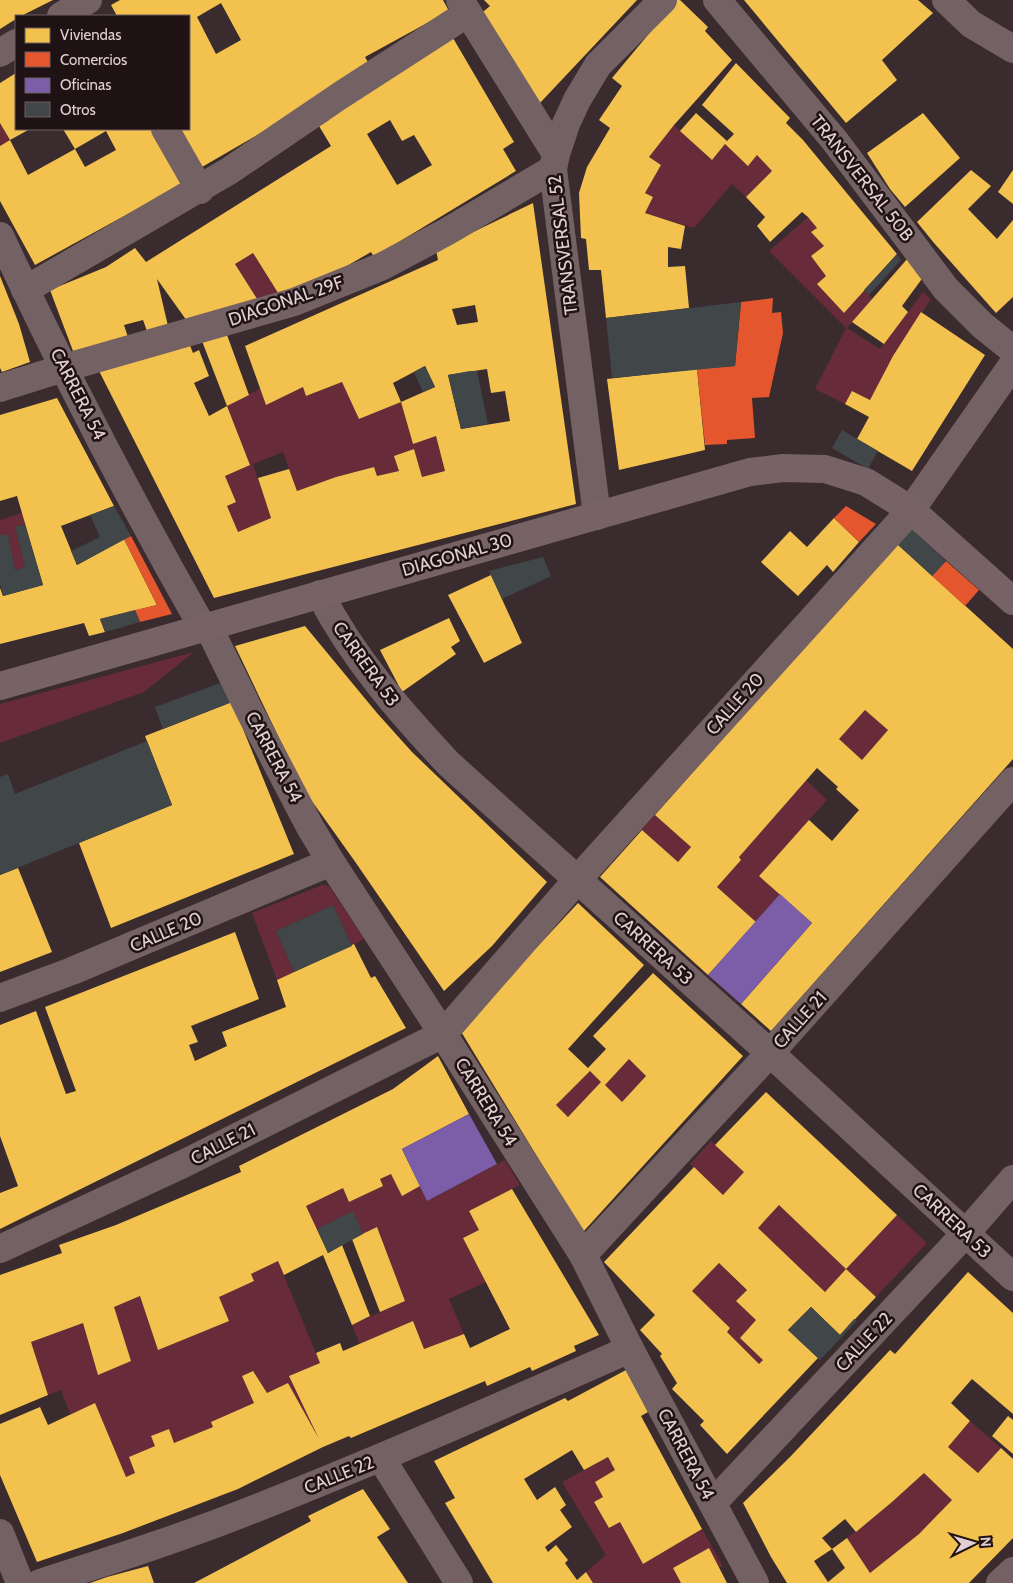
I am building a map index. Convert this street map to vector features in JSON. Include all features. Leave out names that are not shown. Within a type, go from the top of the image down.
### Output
[{"type":"street","points":[[63,15],[88,0]]},
{"type":"street","points":[[92,0],[100,15]]},
{"type":"street","points":[[555,161],[566,124],[577,100],[598,65],[662,0]]},
{"type":"street","name":"TRANSVERSAL 50B","points":[[717,0],[835,141],[946,289],[982,325],[1013,350]]},
{"type":"street","points":[[946,0],[971,24],[1013,49]]},
{"type":"street","points":[[25,290],[200,190],[275,142],[464,7]]},
{"type":"street","name":"TRANSVERSAL 52","points":[[464,7],[555,161],[597,516]]},
{"type":"street","points":[[0,53],[15,44]]},
{"type":"street","points":[[166,130],[200,190]]},
{"type":"street","name":"DIAGONAL 29F","points":[[0,388],[294,302],[382,266],[448,231],[555,161]]},
{"type":"street","name":"CARRERA 54","points":[[0,236],[64,368],[129,493],[206,627],[310,827],[583,1255],[630,1349],[755,1583]]},
{"type":"street","name":"CALLE 20","points":[[443,1034],[577,880],[911,510],[1013,364]]},
{"type":"street","name":"DIAGONAL 30","points":[[0,686],[750,472],[783,468],[825,470],[866,482],[911,510],[1013,601]]},
{"type":"street","name":"CARRERA 53","points":[[320,594],[346,641],[410,724],[449,764],[770,1053],[1013,1277]]},
{"type":"street","name":"CALLE 21","points":[[583,1255],[770,1053],[1013,782]]},
{"type":"street","name":"CALLE 20","points":[[0,998],[72,971],[331,862]]},
{"type":"street","name":"CALLE 21","points":[[0,1250],[182,1164],[443,1034]]},
{"type":"street","name":"CALLE 22","points":[[713,1503],[965,1234],[1013,1179]]},
{"type":"street","name":"CALLE 22","points":[[40,1583],[156,1546],[253,1509],[381,1458],[630,1349]]},
{"type":"street","points":[[381,1458],[459,1583]]},
{"type":"street","points":[[0,1533],[20,1583]]},
{"type":"street","points":[[1000,1583],[1013,1571]]},
{"type":"shaded area","points":[[0,123],[10,140],[0,146]]},
{"type":"shaded area","points":[[674,125],[711,160],[725,144],[749,165],[757,155],[772,171],[746,197],[732,184],[694,228],[645,213],[653,197],[645,193],[661,165],[649,157]]},
{"type":"shaded area","points":[[808,217],[817,228],[811,232],[824,246],[811,256],[826,276],[817,284],[844,313],[864,290],[873,299],[847,328],[880,349],[923,292],[931,299],[893,357],[870,400],[853,391],[845,404],[815,389],[846,328],[769,251]]},
{"type":"shaded area","points":[[253,253],[280,296],[259,302],[235,264]]},
{"type":"shaded area","points":[[342,382],[359,419],[401,402],[413,444],[436,436],[445,471],[422,477],[414,449],[395,456],[399,471],[377,476],[374,467],[336,477],[297,491],[283,452],[253,464],[271,518],[238,532],[227,506],[236,502],[225,476],[250,465],[227,406],[261,388],[266,404],[303,387],[307,396]]},
{"type":"shaded area","points":[[22,513],[25,525],[15,527],[25,567],[15,570],[8,534],[0,535],[0,520]]},
{"type":"shaded area","points":[[194,652],[144,692],[0,743],[0,704]]},
{"type":"shaded area","points":[[865,710],[888,730],[862,760],[839,739]]},
{"type":"shaded area","points":[[806,780],[827,800],[759,876],[780,894],[756,922],[717,887],[741,860],[739,857]]},
{"type":"shaded area","points":[[655,815],[691,847],[678,862],[642,830]]},
{"type":"shaded area","points":[[322,885],[329,886],[364,939],[352,946],[333,905],[276,931],[294,972],[277,980],[252,913]]},
{"type":"shaded area","points":[[629,1059],[646,1076],[622,1102],[605,1085]]},
{"type":"shaded area","points":[[590,1071],[601,1082],[568,1117],[556,1105]]},
{"type":"shaded area","points":[[711,1141],[744,1172],[723,1195],[690,1164]]},
{"type":"shaded area","points":[[505,1160],[520,1185],[470,1211],[479,1230],[463,1238],[486,1282],[449,1299],[464,1334],[424,1349],[413,1321],[360,1344],[352,1325],[405,1301],[377,1227],[363,1234],[353,1212],[317,1229],[306,1206],[343,1188],[349,1202],[383,1186],[380,1179],[391,1174],[402,1195],[420,1186],[427,1201]]},
{"type":"shaded area","points":[[779,1205],[846,1269],[825,1292],[758,1228]]},
{"type":"shaded area","points":[[897,1215],[927,1243],[876,1297],[846,1269]]},
{"type":"shaded area","points":[[278,1261],[320,1363],[289,1376],[323,1447],[288,1383],[267,1393],[252,1371],[242,1376],[254,1403],[212,1422],[213,1427],[174,1443],[169,1429],[152,1436],[155,1446],[129,1457],[135,1473],[126,1477],[95,1404],[70,1414],[61,1390],[48,1395],[31,1342],[83,1323],[98,1375],[114,1307],[140,1296],[158,1350],[219,1297],[251,1274]]},
{"type":"shaded area","points":[[719,1263],[746,1290],[737,1302],[756,1320],[740,1338],[763,1360],[759,1364],[727,1332],[730,1328],[692,1291]]},
{"type":"shaded area","points":[[970,1421],[1001,1448],[978,1473],[948,1447]]},
{"type":"shaded area","points":[[608,1457],[615,1470],[603,1497],[594,1503],[609,1528],[620,1522],[702,1529],[723,1566],[719,1568],[709,1548],[673,1568],[681,1583],[593,1583],[586,1572],[606,1555],[562,1482]]},
{"type":"shaded area","points":[[924,1473],[952,1500],[919,1534],[870,1573],[847,1538],[892,1502]]},
{"type":"building: Viviendas","points":[[0,0],[53,0],[23,15],[15,15],[15,20],[0,29]]},
{"type":"building: Viviendas","points":[[120,0],[443,0],[449,11],[365,57],[372,69],[202,167],[182,130],[190,130],[190,15],[116,15],[111,5]],"holes":[[[221,3],[241,40],[216,54],[197,17]]]},
{"type":"building: Viviendas","points":[[484,0],[637,0],[539,104],[478,16],[490,6]]},
{"type":"building: Viviendas","points":[[677,0],[680,0],[708,27],[705,31],[732,60],[674,125],[649,157],[661,165],[645,193],[653,197],[645,213],[685,226],[681,249],[668,247],[668,267],[685,266],[689,308],[606,318],[601,270],[589,270],[586,239],[581,238],[579,193],[587,167],[610,128],[599,120],[622,86],[612,78]]},
{"type":"building: Viviendas","points":[[744,0],[918,0],[933,13],[882,60],[897,80],[846,123]]},
{"type":"building: Viviendas","points":[[453,38],[514,142],[503,149],[516,171],[374,257],[371,252],[314,285],[280,296],[253,253],[235,264],[259,302],[187,321],[157,279],[168,326],[147,331],[143,320],[124,325],[128,337],[73,351],[50,290],[106,267],[135,248],[146,262],[331,146],[319,126],[329,120],[326,115]],"holes":[[[390,120],[402,141],[414,135],[432,165],[397,185],[367,134]]]},
{"type":"building: Viviendas","points":[[736,63],[790,118],[786,123],[803,140],[897,254],[844,313],[817,284],[826,276],[811,256],[824,246],[811,232],[817,228],[808,217],[802,212],[770,242],[757,226],[765,217],[746,197],[772,171],[757,155],[748,166],[725,144],[712,160],[680,131],[696,113],[727,141],[734,134],[702,105]]},
{"type":"building: Viviendas","points":[[15,74],[15,130],[28,130],[10,140],[0,123],[0,83]]},
{"type":"building: Viviendas","points":[[923,113],[960,158],[905,207],[890,189],[867,153]]},
{"type":"building: Viviendas","points":[[64,130],[158,130],[186,182],[35,265],[0,201],[0,146],[10,140],[28,175],[75,149]],"holes":[[[106,131],[116,150],[85,167],[75,149]]]},
{"type":"building: Viviendas","points":[[971,170],[991,186],[968,209],[997,239],[1013,220],[1013,297],[996,313],[917,222]]},
{"type":"building: Viviendas","points":[[1013,170],[1013,204],[998,192]]},
{"type":"building: Viviendas","points":[[533,203],[576,504],[214,598],[96,365],[187,338],[193,353],[199,350],[209,376],[194,383],[209,416],[227,406],[250,465],[225,476],[236,502],[227,506],[238,532],[271,518],[258,478],[289,469],[297,491],[336,477],[374,467],[377,476],[399,471],[394,456],[414,449],[422,477],[445,471],[436,436],[413,444],[401,402],[359,419],[342,382],[306,396],[303,387],[266,405],[245,346],[438,260],[436,250]],"holes":[[[475,305],[478,322],[457,325],[452,309]],[[425,366],[435,387],[401,402],[393,383]],[[487,369],[491,393],[505,391],[510,421],[461,429],[448,375]]]},
{"type":"building: Viviendas","points":[[908,258],[924,276],[902,306],[908,312],[884,344],[852,322]]},
{"type":"building: Viviendas","points":[[0,276],[19,324],[30,362],[2,372],[0,368]]},
{"type":"building: Viviendas","points":[[921,312],[985,355],[912,471],[857,439],[869,417],[845,404],[852,391],[870,400],[893,356]]},
{"type":"building: Viviendas","points":[[227,335],[249,395],[227,406],[202,341]]},
{"type":"building: Viviendas","points":[[697,369],[705,450],[619,470],[607,379]]},
{"type":"building: Viviendas","points":[[57,398],[114,506],[61,526],[77,565],[124,539],[157,605],[100,619],[105,632],[89,636],[84,623],[0,644],[0,588],[3,596],[43,585],[17,496],[0,501],[0,415]]},
{"type":"building: Viviendas","points":[[834,518],[859,542],[833,572],[827,565],[798,596],[761,562],[790,531],[807,547]]},
{"type":"building: Viviendas","points":[[896,543],[1013,649],[1013,759],[771,1031],[741,1004],[812,923],[759,876],[809,820],[832,841],[859,810],[817,768],[739,857],[741,860],[717,887],[756,922],[708,975],[600,877],[642,830],[678,862],[691,847],[655,815]],"holes":[[[865,710],[888,730],[862,760],[839,739]]]},
{"type":"building: Viviendas","points":[[491,575],[522,643],[484,663],[448,595]]},
{"type":"building: Viviendas","points":[[449,618],[460,641],[451,647],[456,654],[402,692],[380,650]]},
{"type":"building: Viviendas","points":[[305,626],[412,752],[547,882],[492,946],[444,991],[304,790],[235,646]]},
{"type":"building: Viviendas","points":[[232,702],[294,854],[111,928],[79,843],[172,805],[145,736]]},
{"type":"building: Viviendas","points":[[18,868],[52,952],[0,972],[0,875]]},
{"type":"building: Viviendas","points":[[578,903],[644,965],[568,1049],[588,1068],[606,1049],[593,1036],[653,973],[743,1056],[583,1232],[460,1030]],"holes":[[[629,1059],[646,1076],[622,1102],[605,1085]],[[590,1071],[601,1082],[568,1117],[556,1105]]]},
{"type":"building: Viviendas","points":[[235,932],[259,999],[191,1026],[198,1042],[189,1045],[195,1061],[227,1046],[222,1032],[286,1007],[277,980],[354,944],[371,978],[375,976],[406,1028],[0,1229],[0,1193],[18,1186],[0,1136],[0,1025],[36,1011],[66,1094],[76,1091],[45,1007]]},
{"type":"building: Viviendas","points":[[438,1056],[469,1114],[402,1149],[420,1186],[402,1196],[391,1174],[380,1179],[383,1186],[349,1202],[343,1188],[306,1206],[328,1253],[342,1245],[370,1316],[352,1325],[323,1255],[284,1275],[278,1261],[251,1274],[254,1281],[219,1297],[229,1321],[158,1350],[140,1296],[114,1307],[131,1361],[98,1375],[83,1323],[31,1342],[48,1395],[0,1415],[0,1275],[62,1253],[59,1245],[116,1225],[241,1172],[239,1166],[393,1089]]},
{"type":"building: Viviendas","points":[[766,1092],[897,1215],[846,1269],[876,1297],[840,1335],[811,1307],[788,1330],[818,1358],[727,1454],[700,1425],[704,1421],[672,1389],[677,1383],[660,1356],[662,1354],[640,1330],[655,1315],[604,1262],[694,1167],[723,1195],[744,1172],[715,1145]],"holes":[[[779,1205],[846,1269],[825,1292],[758,1228]],[[719,1263],[747,1290],[736,1301],[756,1320],[740,1338],[763,1360],[759,1364],[727,1332],[730,1328],[692,1291]]]},
{"type":"building: Viviendas","points":[[512,1189],[599,1335],[574,1346],[576,1351],[532,1371],[530,1367],[487,1386],[485,1381],[351,1438],[349,1436],[323,1447],[238,1489],[123,1533],[37,1562],[0,1475],[0,1424],[40,1407],[48,1425],[95,1403],[126,1477],[135,1473],[129,1457],[155,1446],[151,1436],[169,1429],[174,1443],[213,1427],[211,1422],[254,1403],[242,1376],[253,1371],[267,1393],[288,1383],[319,1439],[289,1376],[320,1363],[316,1353],[340,1343],[343,1351],[413,1321],[424,1349],[464,1334],[470,1348],[510,1329],[463,1238],[479,1230],[469,1211]]},
{"type":"building: Viviendas","points":[[377,1227],[405,1301],[380,1312],[352,1239]]},
{"type":"building: Viviendas","points":[[968,1272],[1013,1313],[1013,1414],[972,1379],[951,1403],[970,1421],[948,1447],[978,1473],[1001,1448],[1013,1459],[1013,1538],[969,1583],[787,1583],[743,1503],[791,1456],[890,1350],[895,1354]],"holes":[[[924,1473],[952,1500],[919,1534],[870,1573],[847,1538],[832,1549],[822,1538],[845,1519],[856,1532]],[[832,1549],[845,1568],[828,1582],[814,1561]]]},
{"type":"building: Viviendas","points":[[626,1370],[648,1412],[641,1416],[702,1529],[643,1564],[620,1522],[609,1528],[594,1502],[603,1497],[595,1482],[615,1470],[608,1457],[584,1470],[572,1450],[524,1479],[537,1500],[555,1487],[566,1505],[560,1510],[572,1527],[545,1547],[548,1552],[556,1545],[568,1560],[565,1563],[577,1580],[586,1572],[593,1583],[493,1583],[445,1503],[455,1498],[434,1461],[565,1398],[568,1401]]},
{"type":"building: Viviendas","points":[[1008,1416],[1013,1420],[1013,1454],[992,1436]]},
{"type":"building: Viviendas","points":[[363,1489],[390,1529],[377,1537],[408,1583],[194,1583],[311,1521],[308,1516]]},
{"type":"building: Viviendas","points":[[709,1548],[727,1583],[681,1583],[673,1568]]},
{"type":"building: Viviendas","points":[[148,1566],[154,1583],[90,1583],[107,1577]]},
{"type":"building: Comercios","points":[[773,298],[772,313],[781,312],[783,333],[769,397],[752,398],[755,438],[727,440],[727,444],[705,445],[697,369],[735,366],[741,302]]},
{"type":"building: Comercios","points":[[846,506],[876,524],[859,542],[834,518]]},
{"type":"building: Comercios","points":[[131,536],[172,614],[140,622],[135,610],[157,605],[124,539]]},
{"type":"building: Comercios","points":[[946,561],[979,590],[965,606],[932,576]]},
{"type":"building: Oficinas","points":[[780,894],[812,923],[741,1004],[708,975]]},
{"type":"building: Oficinas","points":[[469,1114],[497,1164],[427,1201],[402,1149]]},
{"type":"building: Otros","points":[[897,254],[901,260],[869,295],[864,290]]},
{"type":"building: Otros","points":[[741,302],[735,366],[612,378],[606,318]]},
{"type":"building: Otros","points":[[425,366],[435,387],[423,392],[414,372]]},
{"type":"building: Otros","points":[[477,371],[488,424],[461,429],[448,375]]},
{"type":"building: Otros","points":[[842,430],[878,451],[868,469],[832,448]]},
{"type":"building: Otros","points":[[114,506],[131,536],[77,565],[71,551],[100,537],[90,515]]},
{"type":"building: Otros","points":[[25,525],[43,585],[3,596],[0,584],[0,535],[8,534],[15,570],[25,567],[15,527]]},
{"type":"building: Otros","points":[[910,528],[946,561],[932,576],[896,543]]},
{"type":"building: Otros","points":[[543,557],[551,576],[502,599],[489,571]]},
{"type":"building: Otros","points":[[135,610],[140,622],[105,632],[100,619]]},
{"type":"building: Otros","points":[[223,682],[232,702],[163,729],[155,707]]},
{"type":"building: Otros","points":[[147,741],[172,805],[0,875],[0,777],[8,774],[15,794]]},
{"type":"building: Otros","points":[[333,905],[352,946],[294,972],[276,931]]},
{"type":"building: Otros","points":[[353,1211],[363,1234],[328,1253],[317,1229]]},
{"type":"building: Otros","points":[[811,1307],[840,1335],[854,1319],[857,1321],[820,1360],[788,1330]]}]
